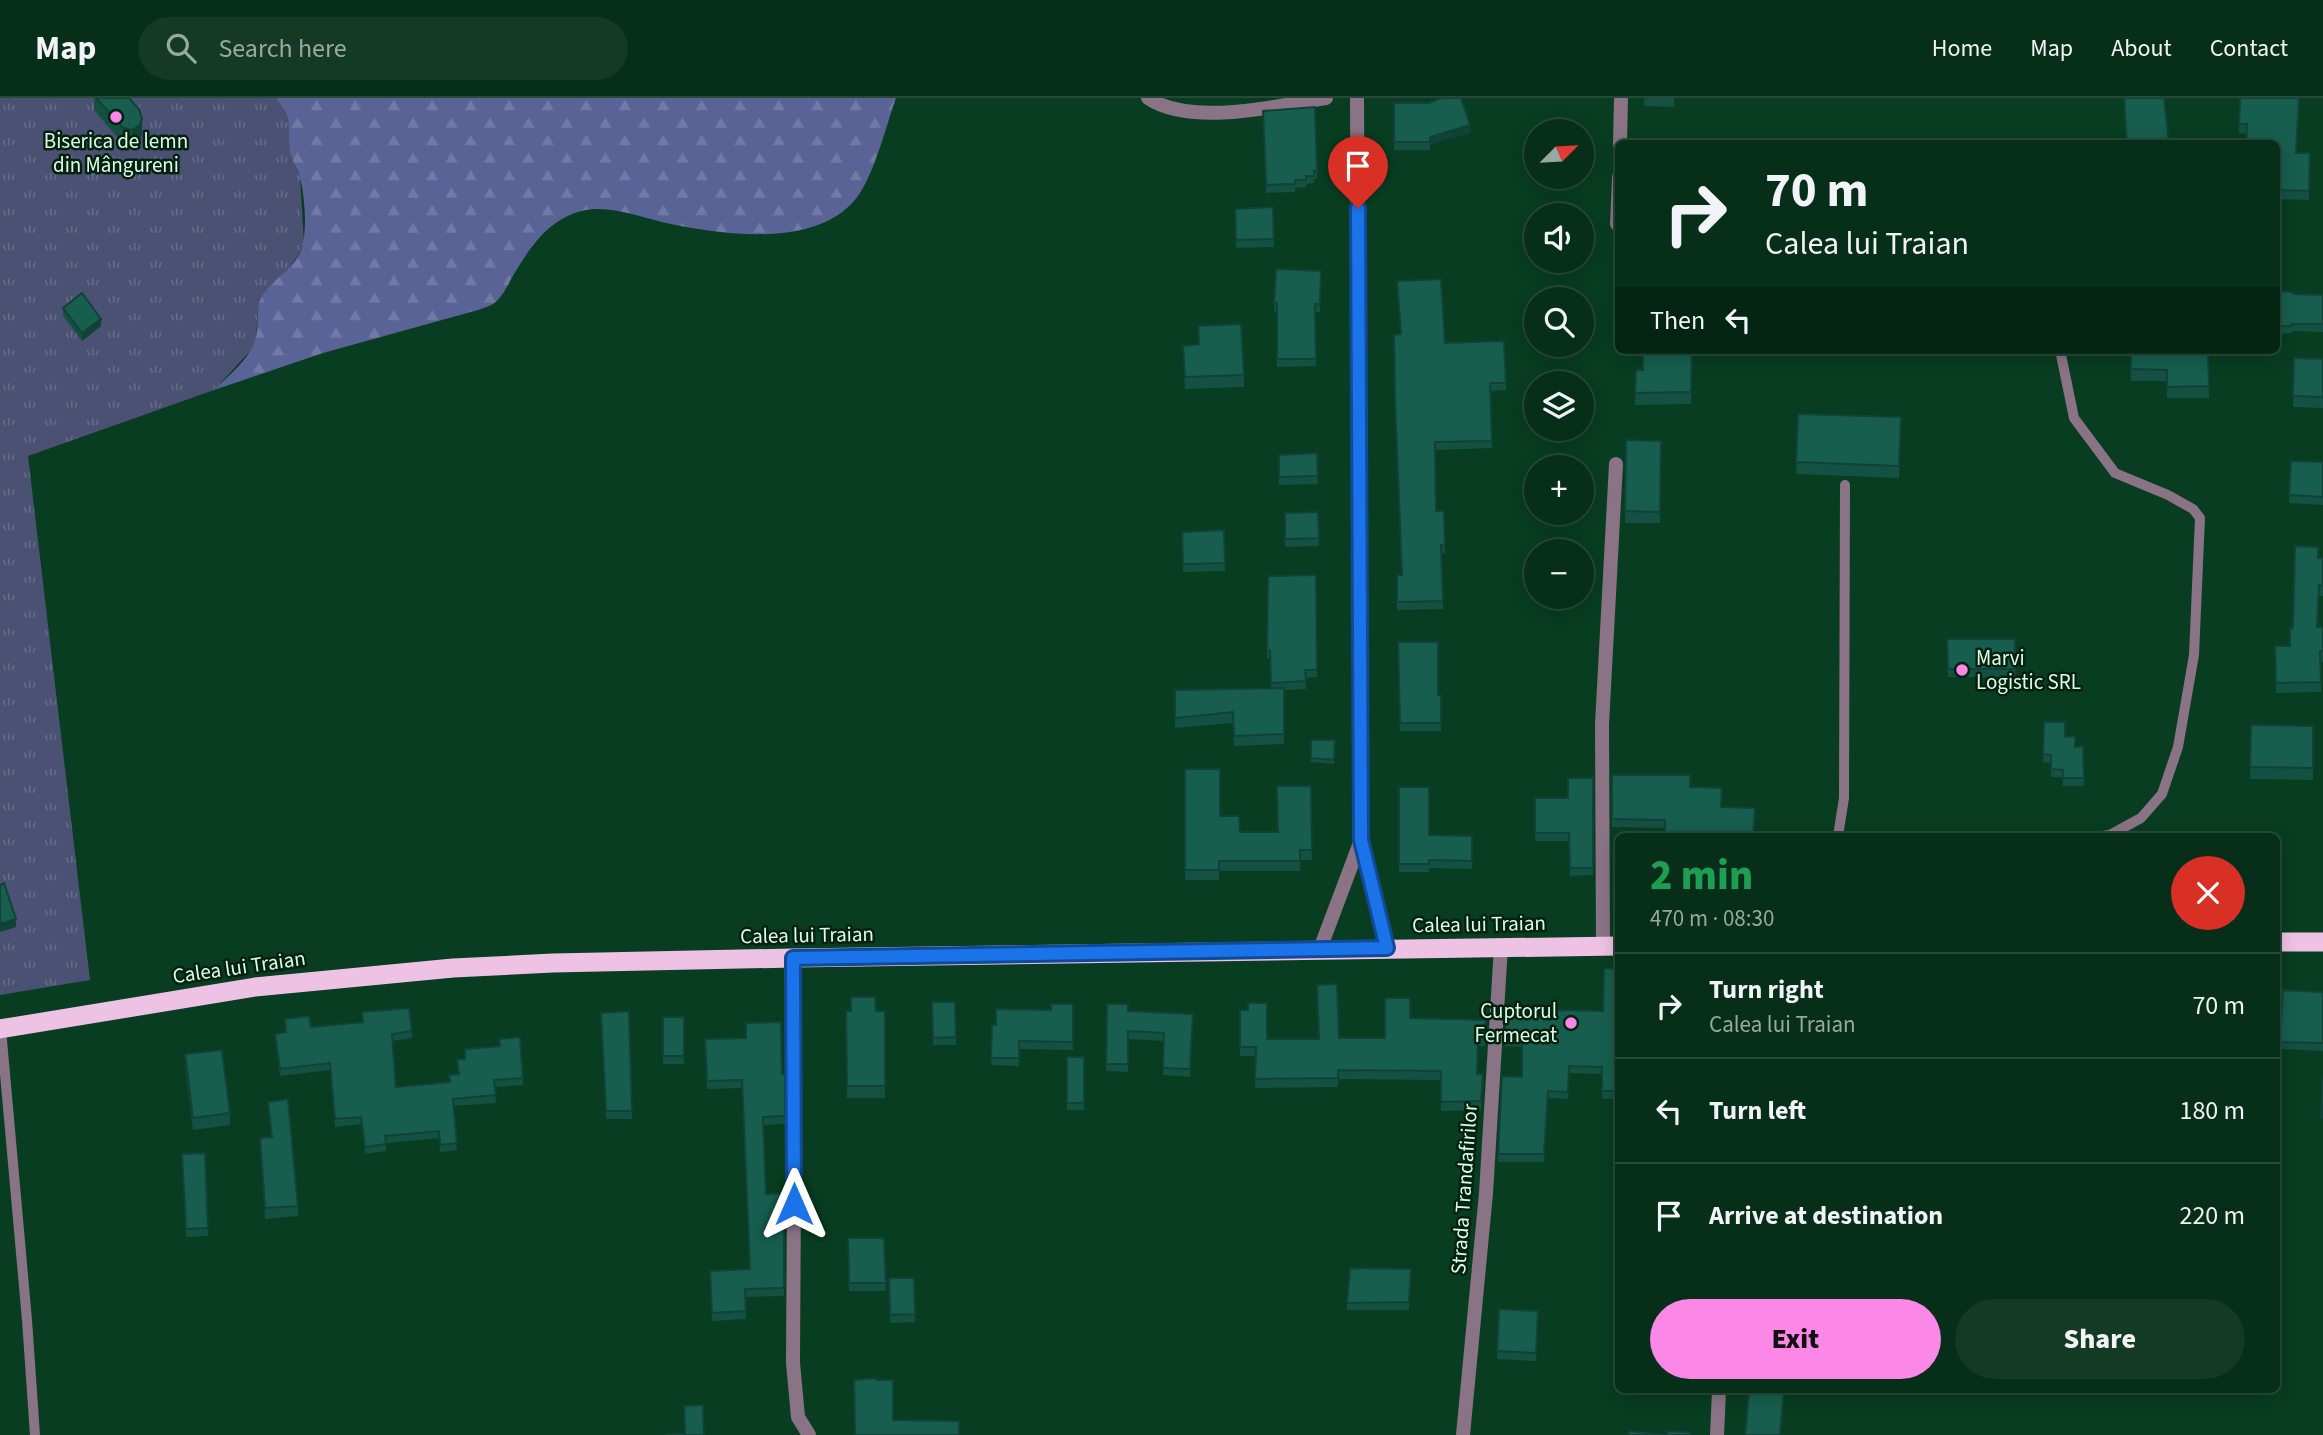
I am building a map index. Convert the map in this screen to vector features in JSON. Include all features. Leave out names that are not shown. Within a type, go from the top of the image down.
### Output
[{"type":"highway","points":[[2280,942],[2323,942]]},
{"type":"highway","name":"Calea lui Traian","points":[[0,1029],[186,997],[355,975],[553,963],[1611,946]]},
{"type":"street","points":[[1149,98],[1167,107],[1202,112],[1245,111],[1326,98]]},
{"type":"street","points":[[1357,98],[1361,840],[1387,948]]},
{"type":"street","points":[[1620,140],[1621,98]]},
{"type":"street","points":[[1611,946],[1602,724],[1616,464]]},
{"type":"street","points":[[1320,949],[1361,840]]},
{"type":"street","name":"Strada Trandafirilor","points":[[1463,1435],[1486,1193],[1501,946]]},
{"type":"street","points":[[793,958],[793,1363],[798,1417],[809,1435]]},
{"type":"street","points":[[1717,1435],[1719,1393]]},
{"type":"lane","points":[[2061,354],[2074,418],[2115,473],[2168,495],[2193,509],[2200,518],[2194,655],[2178,747],[2162,794],[2141,818],[2114,833]]},
{"type":"lane","points":[[1838,833],[1844,798],[1845,485]]},
{"type":"lane","points":[[0,1029],[35,1435]]},
{"type":"green space","points":[[0,98],[276,98],[291,127],[291,157],[300,177],[304,242],[299,254],[274,283],[258,310],[256,339],[251,350],[214,390],[28,456],[90,980],[0,995]]},
{"type":"green space","points":[[276,98],[896,98],[866,183],[843,211],[822,223],[797,231],[742,234],[666,223],[613,210],[582,211],[560,220],[542,235],[527,253],[497,301],[491,305],[323,353],[214,390],[248,354],[256,335],[261,298],[296,259],[303,246],[305,216],[302,186],[290,150],[287,115]]},
{"type":"building","points":[[96,98],[129,98],[139,109],[142,119],[139,126],[132,130],[123,128]]},
{"type":"building","points":[[1441,98],[1461,98],[1470,125],[1430,137],[1430,142],[1394,142],[1394,103],[1429,103]]},
{"type":"building","points":[[2124,98],[2164,98],[2169,140],[2127,140]]},
{"type":"building","points":[[2240,98],[2299,98],[2296,153],[2310,153],[2309,191],[2280,190],[2280,140],[2246,140],[2247,124],[2239,124]]},
{"type":"building","points":[[1315,107],[1317,171],[1314,171],[1314,176],[1306,176],[1306,180],[1295,180],[1295,184],[1266,185],[1263,111]]},
{"type":"building","points":[[1273,207],[1274,239],[1236,240],[1235,209]]},
{"type":"building","points":[[1276,269],[1321,271],[1320,304],[1315,304],[1316,359],[1277,359],[1277,303],[1274,303]]},
{"type":"building","points":[[1441,279],[1445,343],[1504,341],[1506,383],[1490,383],[1492,441],[1435,442],[1436,511],[1444,511],[1445,545],[1441,545],[1443,601],[1397,602],[1397,575],[1402,575],[1395,401],[1394,335],[1401,334],[1397,281]]},
{"type":"building","points":[[2280,291],[2323,295],[2323,324],[2280,326]]},
{"type":"building","points":[[82,293],[101,319],[82,333],[63,308]]},
{"type":"building","points":[[1241,324],[1244,375],[1185,377],[1183,346],[1199,344],[1198,326]]},
{"type":"building","points":[[1643,354],[1692,354],[1691,392],[1635,393],[1636,370],[1643,370]]},
{"type":"building","points":[[2131,354],[2208,354],[2209,386],[2167,387],[2167,370],[2131,369]]},
{"type":"building","points":[[2294,358],[2323,359],[2323,397],[2293,396]]},
{"type":"building","points":[[1798,414],[1901,417],[1899,466],[1796,462]]},
{"type":"building","points":[[1626,440],[1661,441],[1660,512],[1625,511]]},
{"type":"building","points":[[1317,453],[1318,476],[1279,477],[1279,455]]},
{"type":"building","points":[[2291,461],[2323,462],[2323,497],[2289,495]]},
{"type":"building","points":[[1318,512],[1319,538],[1285,539],[1285,513]]},
{"type":"building","points":[[1224,530],[1225,563],[1183,564],[1182,532]]},
{"type":"building","points":[[2295,546],[2318,547],[2318,558],[2323,558],[2323,586],[2319,585],[2317,627],[2323,627],[2323,651],[2320,651],[2321,682],[2276,683],[2275,646],[2290,646],[2290,628],[2293,628]]},
{"type":"building","points":[[1316,575],[1317,670],[1305,670],[1306,681],[1271,683],[1270,650],[1267,651],[1268,576]]},
{"type":"building","points":[[1947,639],[2015,639],[2015,669],[1948,669]]},
{"type":"building","points":[[1398,642],[1438,642],[1441,723],[1400,723]]},
{"type":"building","points":[[1284,688],[1284,734],[1234,736],[1233,712],[1175,718],[1175,690]]},
{"type":"building","points":[[2044,722],[2065,722],[2065,737],[2075,736],[2075,747],[2083,746],[2084,778],[2063,778],[2063,770],[2051,769],[2051,755],[2043,754]]},
{"type":"building","points":[[2251,725],[2313,726],[2313,768],[2250,767]]},
{"type":"building","points":[[1311,740],[1335,740],[1334,760],[1311,758]]},
{"type":"building","points":[[1185,769],[1220,769],[1220,816],[1239,816],[1240,832],[1278,832],[1277,786],[1311,786],[1312,850],[1300,850],[1300,861],[1219,861],[1219,870],[1185,870]]},
{"type":"building","points":[[1612,775],[1690,775],[1690,787],[1722,788],[1721,807],[1755,808],[1753,833],[1665,833],[1665,820],[1612,819]]},
{"type":"building","points":[[1568,778],[1593,778],[1593,868],[1570,868],[1569,833],[1535,833],[1535,798],[1568,798]]},
{"type":"building","points":[[1399,787],[1429,787],[1429,835],[1472,836],[1472,861],[1429,860],[1429,864],[1399,864]]},
{"type":"building","points":[[4,883],[16,919],[0,924],[0,885]]},
{"type":"building","points":[[1604,968],[1615,969],[1615,1091],[1602,1091],[1602,1067],[1569,1066],[1568,1092],[1548,1091],[1544,1154],[1498,1154],[1502,1076],[1522,1077],[1522,1039],[1505,1039],[1506,1017],[1555,1018],[1555,1010],[1603,1011]]},
{"type":"building","points":[[1337,984],[1339,1038],[1385,1038],[1385,998],[1410,998],[1410,1018],[1486,1020],[1485,1037],[1478,1037],[1477,1074],[1483,1074],[1481,1101],[1441,1102],[1441,1071],[1338,1070],[1338,1078],[1255,1079],[1256,1047],[1240,1047],[1240,1010],[1248,1010],[1248,1003],[1267,1003],[1267,1039],[1319,1039],[1317,985]]},
{"type":"building","points":[[2283,990],[2323,992],[2323,1043],[2280,1042]]},
{"type":"building","points":[[851,997],[875,997],[876,1011],[885,1011],[885,1086],[847,1086],[846,1011],[851,1011]]},
{"type":"building","points":[[932,1002],[955,1002],[956,1037],[933,1038]]},
{"type":"building","points":[[1051,1004],[1073,1004],[1073,1042],[1019,1041],[1019,1058],[991,1058],[992,1024],[996,1025],[996,1009],[1051,1010]]},
{"type":"building","points":[[1107,1004],[1128,1004],[1128,1011],[1193,1014],[1190,1069],[1163,1068],[1164,1033],[1128,1031],[1128,1064],[1106,1064]]},
{"type":"building","points":[[409,1008],[412,1031],[392,1034],[396,1087],[450,1082],[449,1075],[459,1074],[457,1059],[465,1059],[465,1049],[500,1046],[499,1039],[520,1037],[523,1078],[494,1080],[496,1095],[453,1099],[457,1143],[440,1145],[439,1131],[385,1136],[386,1144],[365,1147],[361,1117],[335,1119],[330,1063],[280,1069],[275,1034],[286,1032],[285,1019],[309,1016],[311,1027],[363,1022],[362,1012]]},
{"type":"building","points":[[629,1011],[632,1111],[606,1111],[601,1013]]},
{"type":"building","points":[[663,1017],[684,1017],[684,1056],[663,1056]]},
{"type":"building","points":[[781,1022],[785,1116],[763,1117],[766,1194],[784,1193],[784,1288],[745,1289],[746,1311],[712,1313],[710,1271],[750,1269],[742,1080],[707,1081],[705,1039],[746,1038],[746,1023]]},
{"type":"building","points":[[222,1050],[230,1113],[193,1118],[185,1054]]},
{"type":"building","points":[[1067,1057],[1084,1057],[1084,1103],[1067,1103]]},
{"type":"building","points":[[2323,1078],[2323,1118],[2321,1118]]},
{"type":"building","points":[[288,1099],[298,1206],[265,1208],[260,1138],[272,1137],[268,1102]]},
{"type":"building","points":[[205,1153],[208,1228],[186,1229],[182,1154]]},
{"type":"building","points":[[848,1238],[884,1238],[886,1283],[849,1283]]},
{"type":"building","points":[[1350,1268],[1411,1269],[1409,1302],[1347,1303]]},
{"type":"building","points":[[889,1278],[914,1278],[915,1314],[890,1315]]},
{"type":"building","points":[[1499,1309],[1538,1311],[1536,1353],[1497,1351]]},
{"type":"building","points":[[854,1380],[893,1380],[893,1420],[959,1421],[959,1435],[855,1435]]},
{"type":"building","points":[[1749,1393],[1784,1393],[1780,1435],[1745,1435]]},
{"type":"building","points":[[703,1405],[704,1435],[667,1435],[685,1434],[684,1406]]},
{"type":"building","points":[[1629,1431],[1667,1435],[1629,1435]]},
{"type":"building","points":[[1667,1431],[1690,1432],[1690,1435],[1667,1435]]},
{"type":"place","name":"Biserica de lemn din Mângureni","points":[[116,117]]},
{"type":"place","name":"Marvi Logistic SRL","points":[[1962,670]]},
{"type":"place","name":"Cuptorul Fermecat","points":[[1571,1023]]},
{"type":"route","points":[[794,1204],[793,958],[1387,948],[1361,840],[1358,208]]}]
